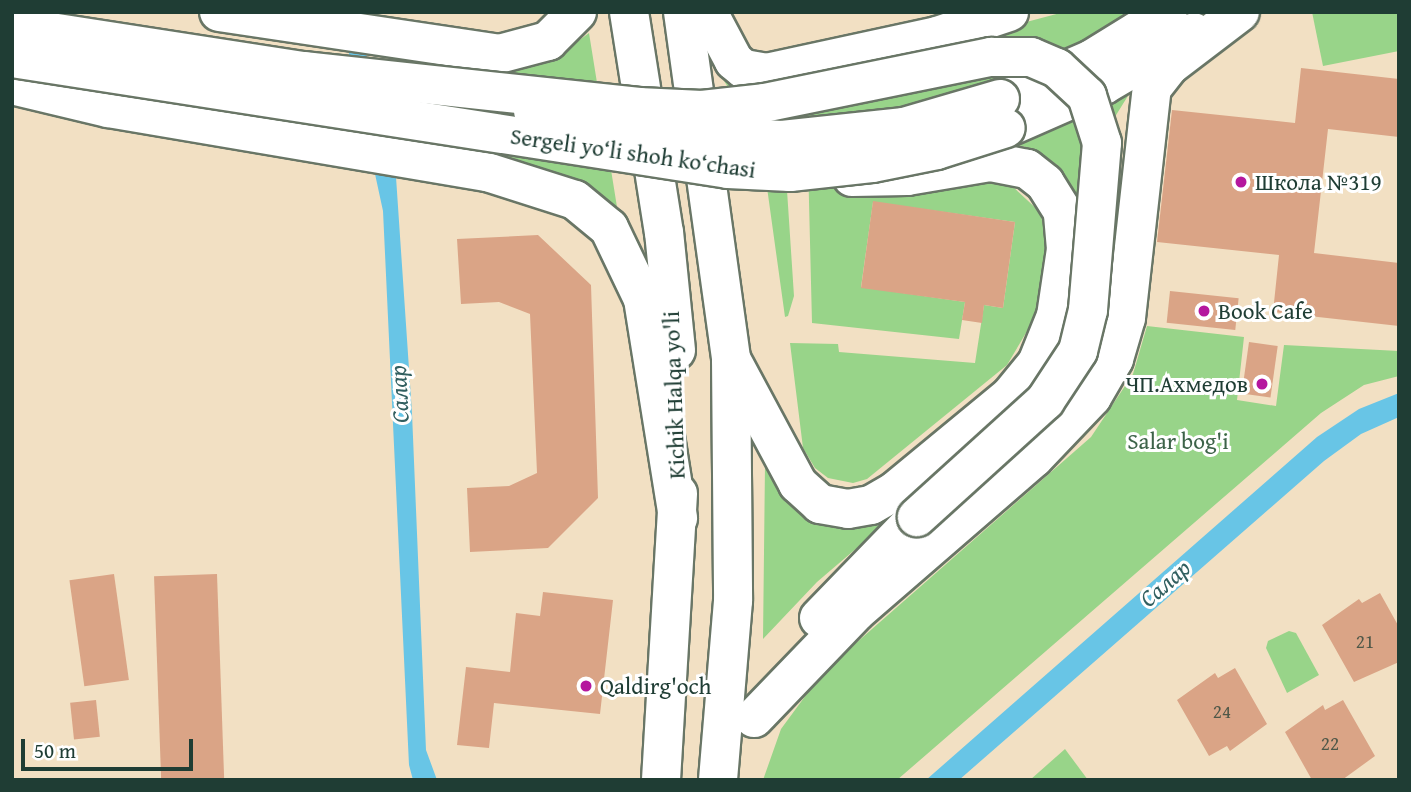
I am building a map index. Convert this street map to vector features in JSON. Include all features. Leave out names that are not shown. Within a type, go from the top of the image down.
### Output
[{"type":"main road","points":[[219,12],[472,52],[507,53],[535,47],[558,34],[578,12]]},
{"type":"main road","name":"Kichik Halqa yo'li","points":[[629,12],[653,153],[672,310],[678,518],[661,780]]},
{"type":"main road","points":[[683,12],[731,359],[733,601],[719,780]]},
{"type":"main road","points":[[708,12],[734,61],[744,69],[766,73],[937,36],[1009,12]]},
{"type":"main road","name":"Sergeli yo‘li shoh ko‘chasi","points":[[12,26],[303,71],[589,121],[754,140],[874,132],[932,121],[1003,114],[1168,12]]},
{"type":"main road","name":"Sergeli yo‘li shoh ko‘chasi","points":[[12,58],[671,162],[790,172],[906,157],[1003,114],[1104,85],[1226,12]]},
{"type":"main road","points":[[754,718],[847,620],[1034,458],[1093,397],[1114,359],[1126,318],[1152,88],[1169,66],[1240,12]]},
{"type":"main road","points":[[303,71],[639,107],[702,110],[764,103],[990,57],[1031,57],[1057,68],[1087,96],[1102,143],[1084,331],[1070,369],[1051,394],[918,517],[823,613],[754,718],[719,780]]},
{"type":"main road","points":[[12,85],[107,108],[452,165],[565,194],[594,213],[618,242],[638,285],[650,327],[678,518]]},
{"type":"main road","points":[[731,359],[791,473],[809,497],[825,506],[848,509],[887,497],[1017,388],[1037,363],[1054,327],[1065,260],[1062,212],[1036,175],[1016,166],[990,162],[883,178],[790,172]]},
{"type":"green space","points":[[1064,12],[1138,12],[1025,73],[939,101],[835,120],[838,191],[980,179],[1011,185],[1040,212],[1049,248],[1036,316],[1007,365],[867,479],[853,483],[828,478],[815,468],[803,448],[790,343],[838,344],[839,352],[975,363],[984,305],[1003,308],[1015,222],[873,202],[861,287],[965,302],[959,339],[812,323],[806,80]]},
{"type":"green space","points":[[1312,12],[1399,12],[1399,51],[1323,66]]},
{"type":"green space","points":[[589,33],[617,207],[559,174],[455,150],[469,69],[530,66],[562,53]]},
{"type":"green space","points":[[722,78],[739,87],[780,84],[794,296],[788,316],[785,317],[765,173],[734,96]]},
{"type":"green space","points":[[1131,91],[1113,120],[1082,205],[1057,165],[1033,149],[1010,143]]},
{"type":"green space","name":"Salar bog'i","points":[[1147,326],[1244,337],[1237,400],[1276,406],[1284,345],[1399,351],[1399,376],[1364,385],[1321,413],[897,780],[763,780],[781,729],[823,672],[1091,437],[1133,374]]},
{"type":"green space","points":[[765,465],[781,493],[842,527],[866,526],[883,519],[886,523],[817,582],[763,639]]},
{"type":"green space","points":[[1289,631],[1296,633],[1319,675],[1287,693],[1266,648],[1268,641]]},
{"type":"green space","points":[[1065,749],[1088,780],[1030,780]]},
{"type":"water","name":"Салар","points":[[340,12],[356,12],[396,177],[412,413],[426,750],[437,780],[413,780],[409,765],[383,211]]},
{"type":"water","name":"Салар","points":[[1399,393],[1399,417],[1361,434],[1324,461],[959,780],[926,780],[1317,437],[1359,409]]},
{"type":"building","name":"Школа №319","points":[[1301,68],[1399,79],[1399,137],[1328,129],[1314,253],[1399,263],[1399,326],[1273,312],[1279,255],[1157,242],[1172,110],[1295,123]]},
{"type":"building","points":[[873,201],[1015,222],[1003,308],[984,305],[982,323],[962,320],[965,302],[861,288]]},
{"type":"building","points":[[538,235],[591,285],[598,498],[548,548],[470,552],[467,488],[509,486],[537,473],[530,314],[499,302],[461,304],[457,239]]},
{"type":"building","points":[[1170,291],[1239,298],[1235,330],[1167,323]]},
{"type":"building","points":[[1249,342],[1278,346],[1270,398],[1242,393]]},
{"type":"building","points":[[114,574],[129,680],[84,686],[69,580]]},
{"type":"building","points":[[217,574],[224,780],[161,780],[154,576]]},
{"type":"building","points":[[543,592],[613,600],[600,714],[494,703],[489,748],[457,745],[466,667],[510,672],[516,613],[540,616]]},
{"type":"building","points":[[1380,593],[1399,627],[1399,662],[1354,682],[1322,625],[1359,599],[1362,603]]},
{"type":"building","points":[[1235,668],[1267,724],[1230,751],[1227,746],[1209,756],[1177,700],[1215,673],[1218,678]]},
{"type":"building","points":[[96,700],[100,737],[74,740],[70,703]]},
{"type":"building","points":[[1343,700],[1375,756],[1342,780],[1312,780],[1285,732],[1323,705],[1325,710]]},
{"type":"place","name":"Школа №319","points":[[1241,182]]},
{"type":"place","name":"Book Cafe","points":[[1204,311]]},
{"type":"place","name":"ЧП.Ахмедов","points":[[1262,384]]},
{"type":"place","name":"Qaldirg'och","points":[[586,686]]}]
